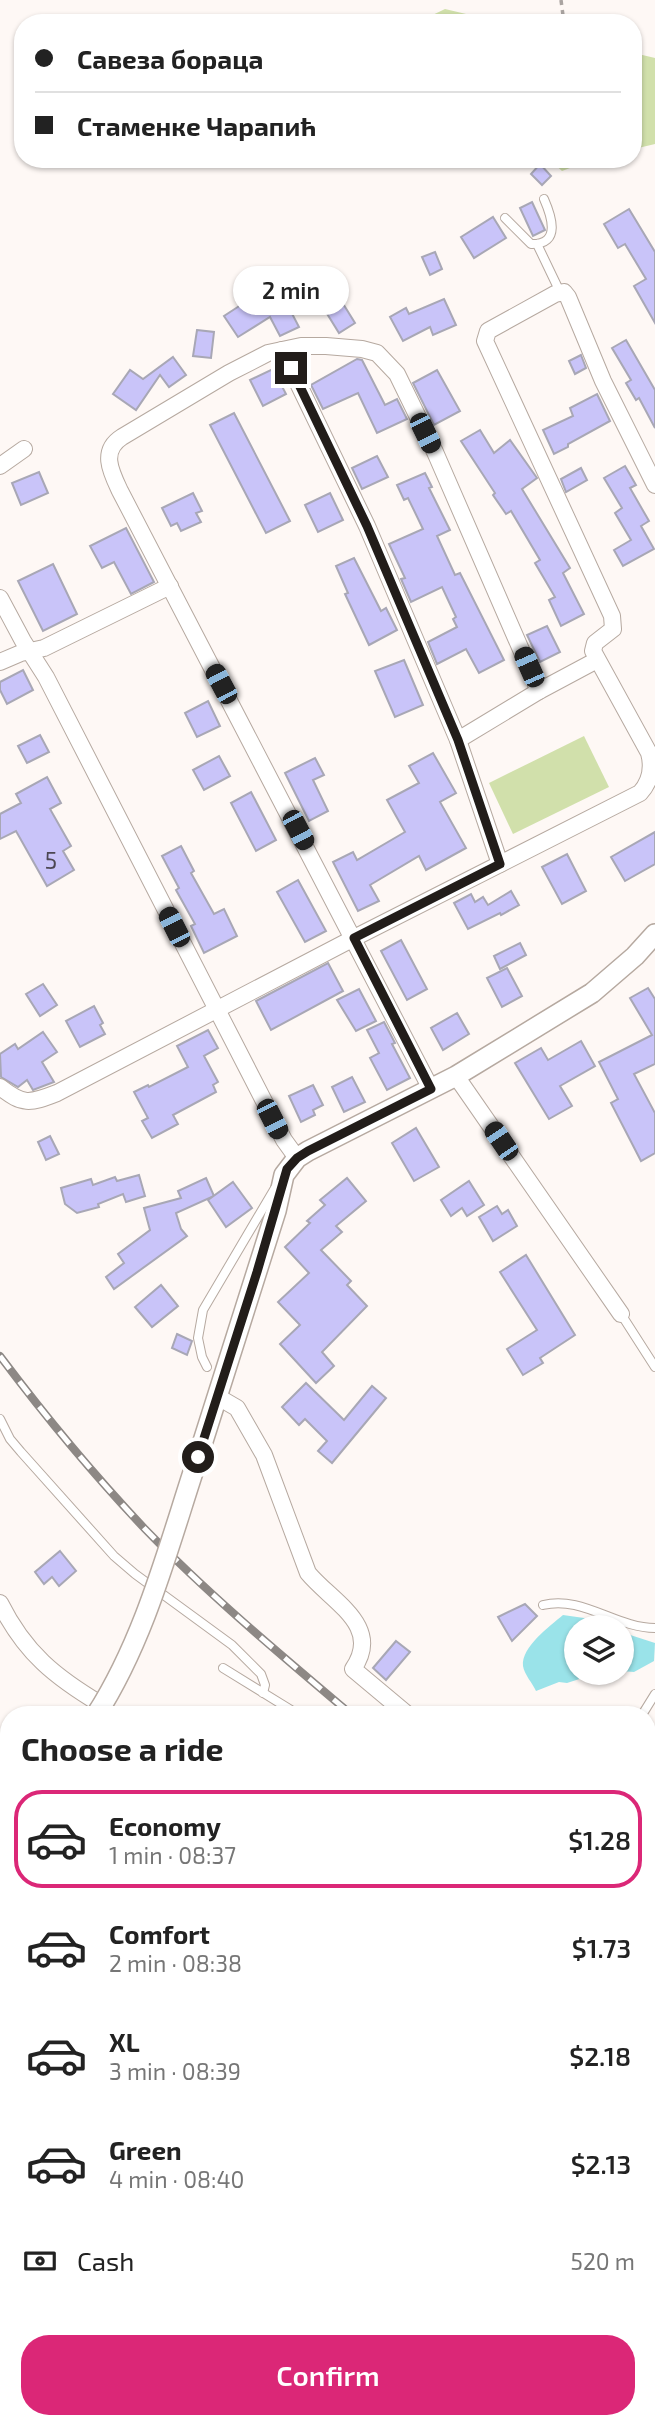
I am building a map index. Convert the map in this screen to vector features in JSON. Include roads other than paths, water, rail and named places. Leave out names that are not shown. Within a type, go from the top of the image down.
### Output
[{"type":"street","points":[[0,1087],[20,1101],[40,1100],[57,1093],[640,793],[651,768],[649,753],[597,660],[593,647],[611,632],[614,622],[485,341],[485,336],[494,327],[564,295],[655,485]]},
{"type":"street","points":[[431,1089],[120,491],[109,466],[109,452],[115,441],[229,373],[268,353],[301,346],[326,346],[377,353],[397,374],[435,452],[539,691]]},
{"type":"street","points":[[282,350],[367,526],[458,740],[500,864]]},
{"type":"street","points":[[0,466],[24,449]]},
{"type":"street","points":[[0,662],[21,653],[44,648],[170,586]]},
{"type":"street","points":[[0,598],[31,652],[284,1140],[297,1158]]},
{"type":"street","points":[[458,740],[597,660]]},
{"type":"street","points":[[101,1706],[143,1621],[218,1397],[287,1169],[297,1158],[456,1076],[592,993],[635,956],[655,934]]},
{"type":"street","points":[[456,1076],[621,1314]]},
{"type":"street","points":[[218,1397],[237,1408],[264,1455],[308,1573],[346,1609],[360,1631],[363,1639],[362,1654],[353,1669],[397,1706]]},
{"type":"street","points":[[0,1603],[12,1628],[45,1667],[94,1706]]},
{"type":"lane","points":[[505,218],[531,244],[537,244],[550,235],[553,226],[544,199]]},
{"type":"lane","points":[[537,244],[564,295]]},
{"type":"lane","points":[[207,1367],[198,1338],[202,1310],[270,1194],[282,1181]]},
{"type":"lane","points":[[621,1314],[655,1367]]},
{"type":"lane","points":[[0,1419],[10,1439],[114,1556],[232,1645],[261,1674],[265,1685],[262,1693]]},
{"type":"lane","points":[[543,1605],[557,1601],[571,1603],[639,1628],[655,1628]]},
{"type":"lane","points":[[223,1668],[284,1706]]},
{"type":"water","points":[[564,1615],[564,1683],[536,1691],[523,1666],[531,1644]]},
{"type":"water","points":[[634,1636],[655,1643],[654,1661],[634,1672]]},
{"type":"railway","points":[[0,1356],[70,1444],[145,1529],[220,1601],[341,1706]]}]
